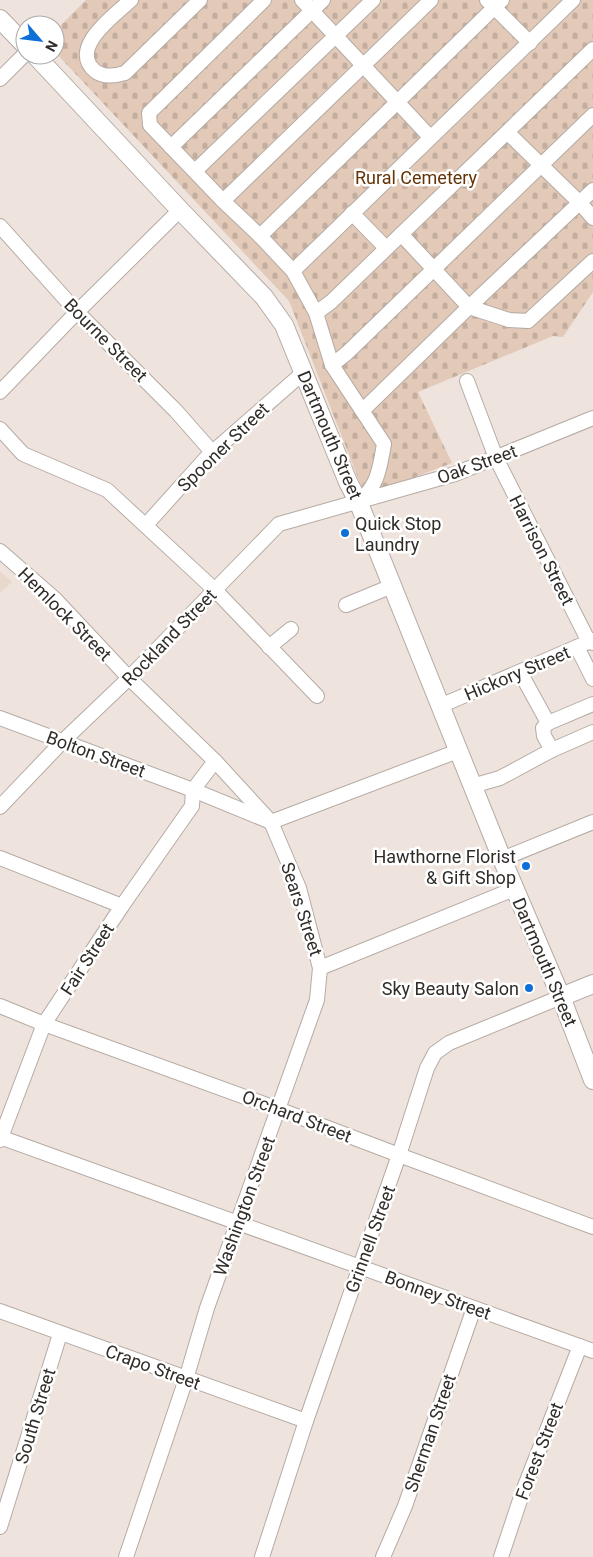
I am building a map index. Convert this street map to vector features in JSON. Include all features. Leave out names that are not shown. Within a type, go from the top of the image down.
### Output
[{"type":"main road","points":[[0,19],[15,35]]},
{"type":"main road","name":"Dartmouth Street","points":[[43,65],[264,297],[284,325],[348,482],[358,502],[514,889],[561,997],[593,1080]]},
{"type":"main road","points":[[561,997],[593,984]]},
{"type":"street","points":[[131,0],[93,36],[88,45],[86,56],[90,66],[106,76],[126,73],[200,0]]},
{"type":"street","points":[[264,0],[149,113],[150,125],[293,271],[316,313],[332,365],[384,444],[378,478],[365,496],[358,502]]},
{"type":"street","points":[[302,0],[430,136]]},
{"type":"street","points":[[171,147],[323,0]]},
{"type":"street","points":[[195,171],[373,0]]},
{"type":"street","points":[[223,201],[431,0]]},
{"type":"street","points":[[293,271],[430,136],[530,43],[573,0]]},
{"type":"street","points":[[260,236],[398,102],[494,2],[530,43]]},
{"type":"street","points":[[316,313],[331,302],[593,49]]},
{"type":"street","points":[[0,79],[15,64]]},
{"type":"street","points":[[332,365],[347,353],[593,115]]},
{"type":"street","points":[[508,133],[593,218]]},
{"type":"street","points":[[363,410],[593,190]]},
{"type":"street","points":[[0,392],[77,312],[180,210]]},
{"type":"street","points":[[352,213],[386,248]]},
{"type":"street","name":"Bourne Street","points":[[0,226],[77,312],[176,411],[212,453]]},
{"type":"street","points":[[401,234],[469,307],[509,320],[528,321],[593,261]]},
{"type":"street","name":"Spooner Street","points":[[146,525],[212,453],[304,372]]},
{"type":"street","name":"Harrison Street","points":[[467,381],[496,458],[588,643],[593,679]]},
{"type":"street","name":"Oak Street","points":[[358,502],[455,474],[593,418]]},
{"type":"street","points":[[0,429],[23,454],[107,490],[215,590],[317,696]]},
{"type":"street","name":"Rockland Street","points":[[0,807],[279,524],[358,502]]},
{"type":"street","name":"Hemlock Street","points":[[0,551],[55,599],[129,678],[215,761]]},
{"type":"street","points":[[346,605],[392,586]]},
{"type":"street","points":[[269,647],[291,629]]},
{"type":"street","name":"Hickory Street","points":[[440,706],[588,643]]},
{"type":"street","points":[[520,672],[548,723]]},
{"type":"street","points":[[552,750],[544,736],[543,728],[548,723],[593,704]]},
{"type":"street","name":"Bolton Street","points":[[0,718],[193,790]]},
{"type":"street","points":[[472,786],[500,778],[552,750],[593,732]]},
{"type":"street","points":[[193,790],[271,822],[458,751]]},
{"type":"street","points":[[215,761],[271,822]]},
{"type":"street","name":"Fair Street","points":[[0,1139],[44,1024],[122,906],[192,806],[193,790],[215,761]]},
{"type":"street","name":"Sears Street","points":[[271,822],[299,888],[320,968]]},
{"type":"street","points":[[502,859],[593,822]]},
{"type":"street","points":[[0,858],[122,906]]},
{"type":"street","points":[[320,968],[514,889]]},
{"type":"street","name":"Washington Street","points":[[126,1557],[186,1379],[207,1308],[239,1223],[317,1000],[320,968]]},
{"type":"street","name":"Grinnell Street","points":[[262,1557],[306,1421],[399,1156],[427,1068],[435,1053],[449,1043],[561,997]]},
{"type":"street","name":"Orchard Street","points":[[0,1006],[44,1024],[593,1227]]},
{"type":"street","name":"Bonney Street","points":[[0,1139],[239,1223],[586,1349]]},
{"type":"street","name":"Sherman Street","points":[[383,1557],[405,1506],[474,1308]]},
{"type":"street","name":"Crapo Street","points":[[0,1311],[306,1421]]},
{"type":"street","name":"South Street","points":[[0,1526],[60,1334]]},
{"type":"street","name":"Forest Street","points":[[501,1557],[523,1491],[586,1349]]},
{"type":"shaded area","points":[[0,571],[12,582],[0,593]]},
{"type":"green space","name":"Rural Cemetery","points":[[86,0],[593,0],[593,292],[563,337],[553,336],[418,392],[452,463],[365,496],[289,301],[65,63],[65,21]]},
{"type":"place","name":"Quick Stop Laundry","points":[[345,533]]},
{"type":"place","name":"Hawthorne Florist & Gift Shop","points":[[526,866]]},
{"type":"place","name":"Sky Beauty Salon","points":[[529,988]]}]
